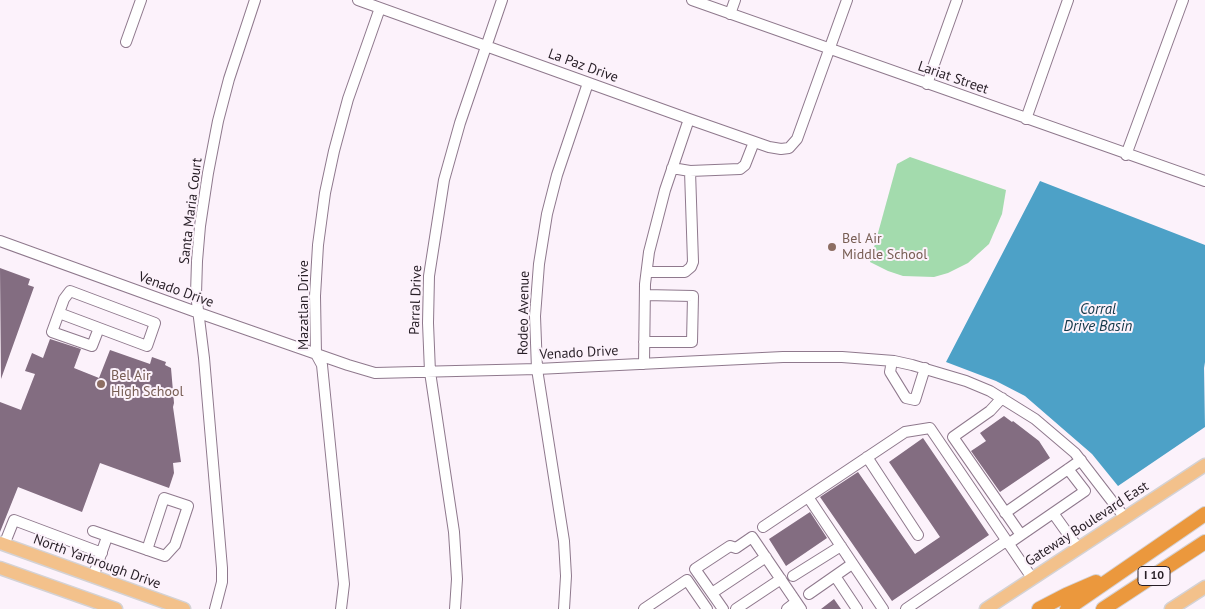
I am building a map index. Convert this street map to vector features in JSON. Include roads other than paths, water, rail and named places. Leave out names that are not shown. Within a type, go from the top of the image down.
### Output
[{"type":"highway","name":"I 10","points":[[1067,609],[1205,514]]},
{"type":"highway","name":"I 10","points":[[1103,609],[1205,542]]},
{"type":"highway","points":[[1039,609],[1066,595],[1127,569]]},
{"type":"main road","name":"Gateway Boulevard East","points":[[986,609],[1205,465]]},
{"type":"main road","name":"North Yarbrough Drive","points":[[2,544],[184,609]]},
{"type":"main road","points":[[0,568],[116,609]]},
{"type":"main road","points":[[84,598],[93,577]]},
{"type":"main road","points":[[1172,609],[1205,587]]},
{"type":"street","points":[[126,42],[141,0]]},
{"type":"street","name":"Santa Maria Court","points":[[215,609],[222,582],[222,568],[196,294],[197,260],[208,173],[218,121],[229,79],[255,0]]},
{"type":"street","name":"La Paz Drive","points":[[358,0],[754,142],[782,149],[788,148],[796,139],[829,50]]},
{"type":"street","name":"Parral Drive","points":[[455,609],[457,579],[454,532],[430,372],[429,276],[444,180],[460,123],[502,0]]},
{"type":"street","name":"Lariat Street","points":[[692,0],[1205,182]]},
{"type":"street","points":[[730,14],[735,0]]},
{"type":"street","points":[[829,50],[847,0]]},
{"type":"street","points":[[927,84],[958,0]]},
{"type":"street","points":[[1026,119],[1068,0]]},
{"type":"street","points":[[1126,155],[1183,0]]},
{"type":"street","name":"Mazatlan Drive","points":[[341,609],[344,584],[342,563],[322,365],[316,354],[315,296],[318,245],[325,193],[348,99],[380,8]]},
{"type":"street","name":"Rodeo Avenue","points":[[564,609],[566,576],[564,541],[537,368],[535,316],[539,264],[547,214],[556,175],[588,83]]},
{"type":"street","points":[[644,364],[645,295],[656,221],[689,119]]},
{"type":"street","points":[[672,168],[690,171],[740,169],[745,165],[754,142]]},
{"type":"street","points":[[647,272],[685,272],[691,267],[693,262],[690,171]]},
{"type":"street","name":"Venado Drive","points":[[0,241],[198,313],[375,373],[644,364],[783,357],[842,357],[892,361],[925,368],[966,381],[1002,398],[1035,419],[1055,434],[1081,460],[1125,518]]},
{"type":"street","points":[[59,313],[99,328],[147,346],[155,323],[70,291],[64,299],[52,332],[92,346],[99,328]]},
{"type":"street","points":[[644,342],[692,342],[693,296],[645,295]]},
{"type":"street","points":[[892,361],[890,372],[906,398],[915,400],[925,368]]},
{"type":"street","points":[[1002,398],[990,411],[953,437],[1021,535]]},
{"type":"street","points":[[763,527],[905,432],[930,428],[1032,578]]},
{"type":"street","points":[[867,457],[918,535]]},
{"type":"street","points":[[1005,513],[1081,460]]},
{"type":"street","points":[[906,609],[1007,542],[1021,535],[1085,491],[1068,469]]},
{"type":"street","points":[[808,497],[883,609]]},
{"type":"street","points":[[93,531],[108,537],[147,550],[165,556],[176,545],[188,506],[164,498],[147,550]]},
{"type":"street","points":[[1053,513],[1078,548]]},
{"type":"street","points":[[2,544],[14,520],[102,553]]},
{"type":"street","points":[[93,577],[108,537]]},
{"type":"street","points":[[723,609],[695,569],[730,546],[736,548],[752,537],[799,606],[786,609]]},
{"type":"street","points":[[793,576],[840,546]]},
{"type":"street","points":[[712,593],[766,557]]},
{"type":"street","points":[[809,594],[852,564]]},
{"type":"street","points":[[835,576],[857,609]]},
{"type":"street","points":[[736,609],[781,579]]},
{"type":"street","points":[[644,609],[687,580],[707,609]]},
{"type":"water","name":"Corral Drive Basin","points":[[1040,181],[1205,245],[1205,427],[1118,486],[1092,454],[1025,396],[996,381],[946,362]]},
{"type":"place","name":"Bel Air Middle School","points":[[832,247]]},
{"type":"place","name":"Bel Air High School","points":[[101,384]]}]
